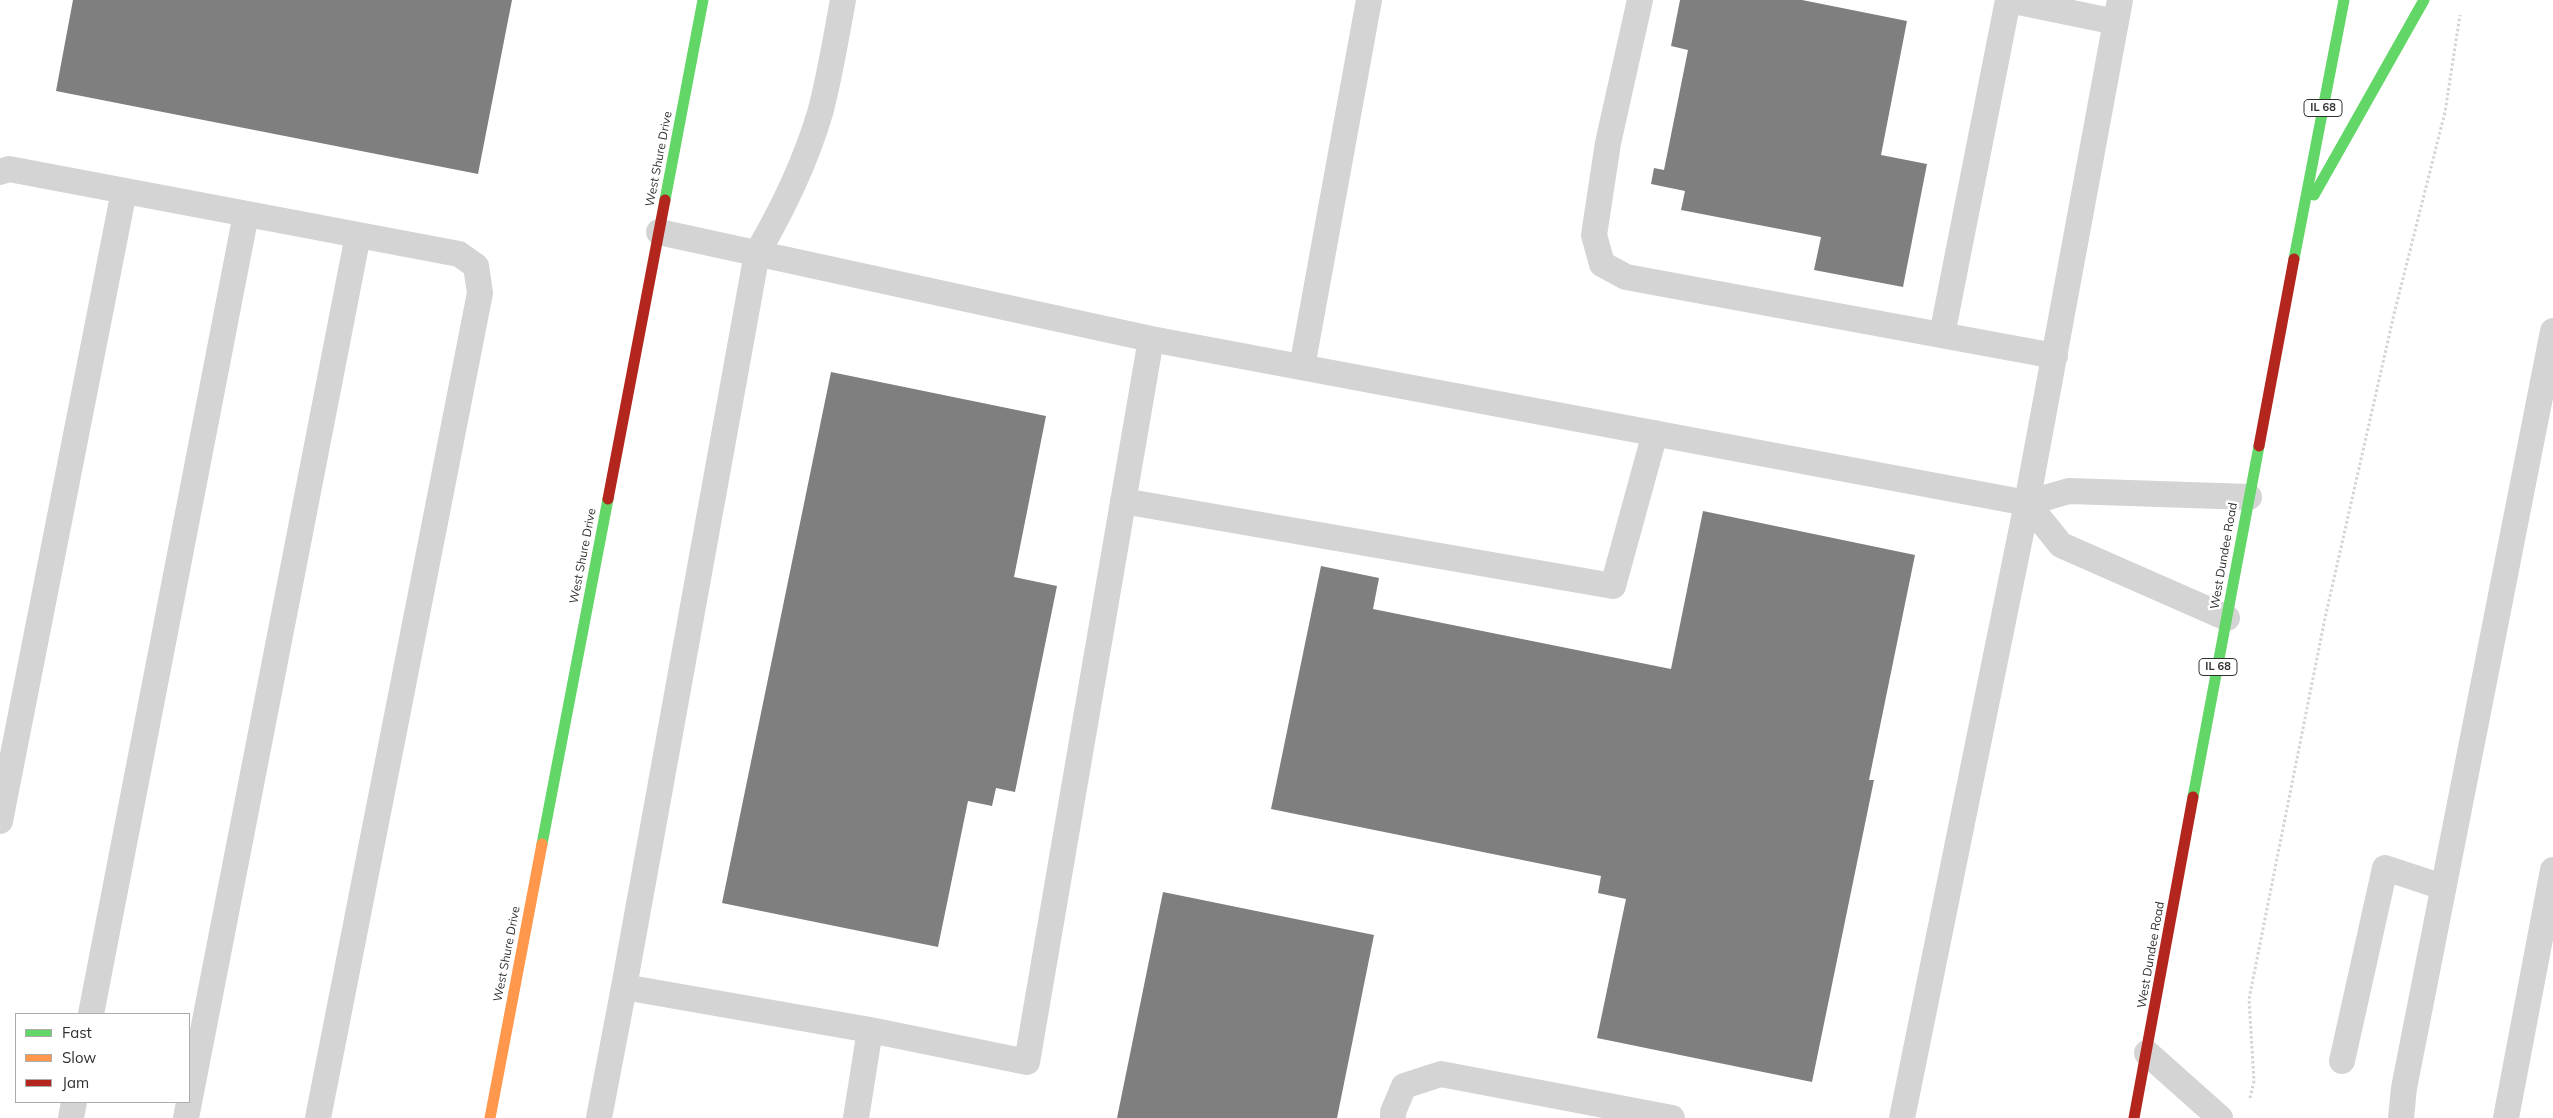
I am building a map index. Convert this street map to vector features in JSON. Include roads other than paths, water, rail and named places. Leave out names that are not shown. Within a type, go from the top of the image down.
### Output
[{"type":"main road","name":"West Shure Drive","points":[[490,1118],[703,0]]},
{"type":"main road","name":"West Dundee Road","points":[[2134,1118],[2249,496],[2344,0]]},
{"type":"main road","points":[[2302,216],[2424,0]]},
{"type":"lane","points":[[599,1118],[758,253],[786,205],[814,129],[844,0]]},
{"type":"lane","points":[[1302,367],[1369,0]]},
{"type":"lane","points":[[1640,0],[1608,144],[1594,236],[1602,264],[1626,277],[2055,356]]},
{"type":"lane","points":[[1902,1118],[2027,503],[2118,11],[2008,0],[1942,335]]},
{"type":"lane","points":[[0,172],[9,169],[459,254],[476,266],[480,292],[318,1118]]},
{"type":"lane","points":[[0,822],[124,191]]},
{"type":"lane","points":[[91,1013],[246,214]]},
{"type":"lane","points":[[659,232],[1151,339],[2027,503],[2069,491],[2249,496]]},
{"type":"lane","points":[[190,1097],[358,235]]},
{"type":"lane","points":[[2401,1118],[2404,1088],[2553,330]]},
{"type":"lane","points":[[624,987],[870,1030],[1027,1062],[1151,339]]},
{"type":"lane","points":[[1123,501],[1613,586],[1655,433]]},
{"type":"lane","points":[[2027,503],[2061,546],[2227,618]]},
{"type":"lane","points":[[2342,1061],[2385,868],[2443,887]]},
{"type":"lane","points":[[2506,1118],[2553,870]]},
{"type":"lane","points":[[856,1118],[870,1030]]},
{"type":"lane","points":[[2147,1052],[2220,1118]]},
{"type":"lane","points":[[1393,1118],[1393,1112],[1404,1086],[1441,1074],[1672,1118]]},
{"type":"lane","points":[[71,1118],[74,1103]]},
{"type":"lane","points":[[186,1118],[189,1103]]}]
